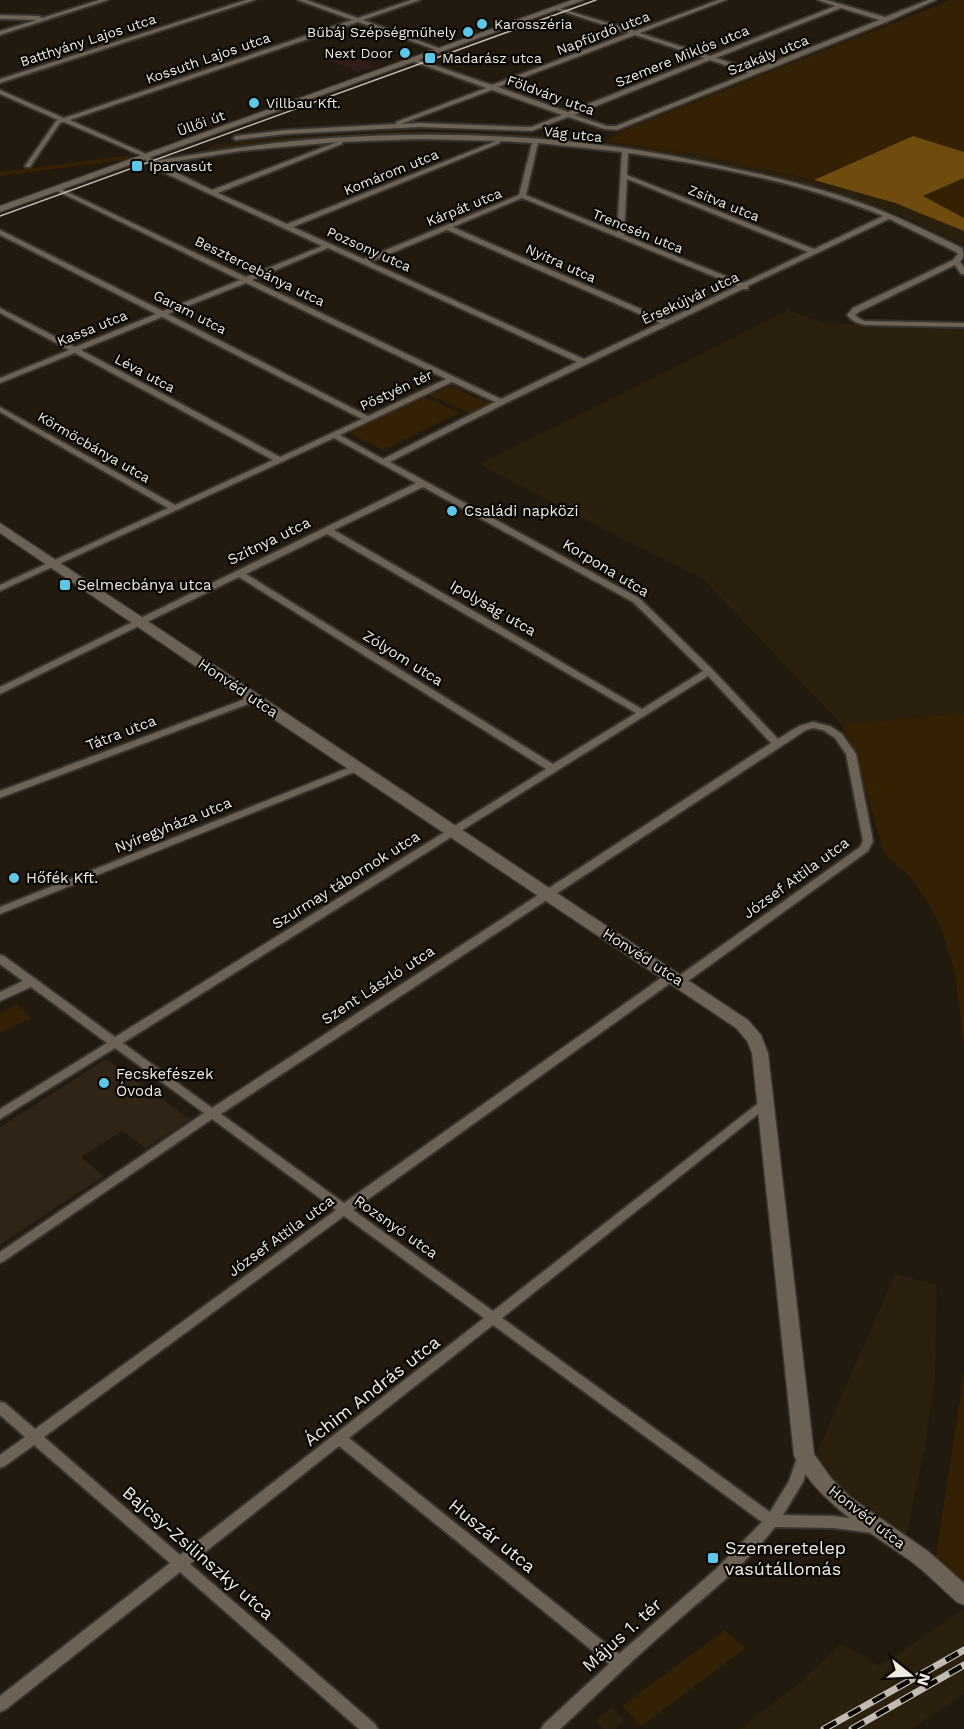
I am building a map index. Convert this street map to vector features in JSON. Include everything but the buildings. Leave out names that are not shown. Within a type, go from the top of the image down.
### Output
[{"type":"street","points":[[0,33],[105,0]]},
{"type":"street","name":"Batthyány Lajos utca","points":[[0,81],[252,0]]},
{"type":"street","points":[[301,0],[441,50]]},
{"type":"street","name":"Kossuth Lajos utca","points":[[64,119],[417,0]]},
{"type":"street","name":"Üllői út","points":[[0,209],[580,0]]},
{"type":"street","name":"Napfürdő utca","points":[[390,126],[723,0]]},
{"type":"street","points":[[821,0],[887,20]]},
{"type":"street","name":"Szakály utca","points":[[611,129],[756,73],[933,0]]},
{"type":"street","name":"Szemere Miklós utca","points":[[532,129],[841,6]]},
{"type":"street","points":[[557,8],[756,73]]},
{"type":"street","points":[[0,17],[47,18]]},
{"type":"street","name":"Földváry utca","points":[[414,60],[611,129]]},
{"type":"street","name":"Pozsony utca","points":[[0,92],[145,157],[160,169],[585,363]]},
{"type":"street","points":[[28,166],[58,122],[64,119]]},
{"type":"street","name":"Vág utca","points":[[236,138],[286,132],[390,126],[532,129]]},
{"type":"street","points":[[214,192],[352,139]]},
{"type":"street","name":"Vág utca","points":[[155,164],[296,144],[352,139],[504,140],[625,151],[686,160],[772,179],[861,205],[959,250],[962,254],[956,262]]},
{"type":"street","name":"Komárom utca","points":[[287,226],[504,140]]},
{"type":"street","name":"Kárpát utca","points":[[364,262],[522,196],[536,142]]},
{"type":"street","points":[[620,237],[625,151]]},
{"type":"street","name":"Zsitva utca","points":[[624,176],[814,252]]},
{"type":"street","name":"Besztercebánya utca","points":[[57,189],[452,378]]},
{"type":"street","name":"Trencsén utca","points":[[522,196],[746,287]]},
{"type":"street","name":"Érsekújvár utca","points":[[501,402],[746,287],[889,216]]},
{"type":"street","name":"Nyitra utca","points":[[446,227],[667,323]]},
{"type":"street","name":"Garam utca","points":[[0,232],[367,418]]},
{"type":"street","name":"Kassa utca","points":[[0,381],[328,246]]},
{"type":"street","points":[[964,272],[956,262],[855,310],[851,315],[857,321],[865,323],[964,325]]},
{"type":"street","name":"Léva utca","points":[[0,310],[278,459]]},
{"type":"street","name":"Pöstyén tér","points":[[334,435],[452,378],[501,402]]},
{"type":"street","points":[[0,588],[334,435],[385,461],[501,402]]},
{"type":"street","name":"Körmöcbánya utca","points":[[0,409],[174,508]]},
{"type":"street","name":"Korpona utca","points":[[385,461],[622,591],[646,608],[777,744]]},
{"type":"street","name":"Szitnya utca","points":[[0,691],[424,483]]},
{"type":"street","name":"Honvéd utca","points":[[0,527],[253,699],[742,1024],[755,1039],[760,1053],[804,1456],[824,1484],[843,1503],[922,1558],[964,1596]]},
{"type":"street","name":"Ipolyság utca","points":[[327,530],[643,712]]},
{"type":"street","name":"Zólyom utca","points":[[238,573],[552,768]]},
{"type":"street","name":"Szurmay tábornok utca","points":[[0,1115],[709,671]]},
{"type":"street","name":"Tátra utca","points":[[0,795],[253,699]]},
{"type":"street","name":"József Attila utca","points":[[0,1462],[344,1210],[676,978],[853,859],[864,849],[868,841],[851,754],[845,742],[838,734],[817,726],[806,726],[777,744]]},
{"type":"street","name":"Szent László utca","points":[[0,1258],[213,1113],[777,744]]},
{"type":"street","name":"Nyíregyháza utca","points":[[0,911],[358,767]]},
{"type":"street","name":"Rozsnyó utca","points":[[0,959],[772,1521]]},
{"type":"street","points":[[0,997],[31,982]]},
{"type":"street","name":"Áchim András utca","points":[[0,1705],[765,1104]]},
{"type":"street","name":"Bajcsy-Zsilinszky utca","points":[[0,1407],[370,1729]]},
{"type":"street","name":"Huszár utca","points":[[340,1438],[619,1663]]},
{"type":"street","points":[[772,1521],[790,1498],[800,1477],[804,1456]]},
{"type":"street","points":[[772,1521],[833,1522],[876,1527]]},
{"type":"street","name":"Május 1. tér","points":[[549,1729],[739,1555],[772,1521]]},
{"type":"shaded area","points":[[951,0],[964,0],[964,152],[913,136],[814,180],[702,155],[605,141],[622,131]]},
{"type":"shaded area","points":[[344,53],[377,66],[359,72],[326,59]]},
{"type":"shaded area","points":[[402,131],[544,135],[672,150],[731,161],[854,191],[917,211],[964,231],[964,245],[891,211],[821,188],[724,164],[603,145],[565,141],[416,135],[335,138],[203,151],[214,145],[275,138]]},
{"type":"shaded area","points":[[913,136],[964,152],[964,178],[923,196],[964,218],[964,231],[895,203],[814,180]]},
{"type":"shaded area","points":[[134,155],[124,160],[0,176],[0,172]]},
{"type":"shaded area","points":[[964,178],[964,218],[923,196]]},
{"type":"shaded area","points":[[788,310],[823,323],[964,327],[964,713],[842,725],[704,580],[480,465]]},
{"type":"shaded area","points":[[450,386],[489,403],[469,413],[430,395]]},
{"type":"shaded area","points":[[425,397],[459,413],[383,450],[349,433]]},
{"type":"shaded area","points":[[964,713],[964,1045],[955,974],[941,927],[926,899],[910,877],[884,853],[854,749],[842,725]]},
{"type":"shaded area","points":[[17,1004],[31,1018],[0,1033],[0,1013]]},
{"type":"shaded area","points":[[106,1059],[190,1119],[146,1148],[122,1131],[81,1157],[104,1176],[0,1245],[0,1127]]},
{"type":"shaded area","points":[[895,1274],[937,1285],[935,1377],[925,1448],[906,1536],[833,1483],[815,1457]]},
{"type":"shaded area","points":[[964,1373],[964,1596],[934,1569]]},
{"type":"shaded area","points":[[964,1609],[964,1694],[911,1729],[740,1729],[796,1686],[841,1644],[880,1666]]},
{"type":"shaded area","points":[[725,1630],[745,1648],[641,1726],[622,1706]]},
{"type":"shaded area","points":[[611,1707],[625,1720],[614,1729],[604,1729],[595,1721]]},
{"type":"tram line","points":[[0,216],[596,0]]},
{"type":"railway","points":[[824,1729],[964,1650]]},
{"type":"railway","points":[[852,1729],[964,1665]]},
{"type":"place","name":"Karosszéria","points":[[482,24]]},
{"type":"place","name":"Bűbáj Szépségműhely","points":[[468,32]]},
{"type":"place","name":"Next Door","points":[[405,53]]},
{"type":"place","name":"Madarász utca","points":[[430,58]]},
{"type":"place","name":"Villbau Kft.","points":[[254,103]]},
{"type":"place","name":"Iparvasút","points":[[137,166]]},
{"type":"place","name":"Családi napközi","points":[[452,511]]},
{"type":"place","name":"Selmecbánya utca","points":[[65,585]]},
{"type":"place","name":"Hőfék Kft.","points":[[14,878]]},
{"type":"place","name":"Fecskefészek Óvoda","points":[[104,1083]]},
{"type":"place","name":"Szemeretelep vasútállomás","points":[[713,1558]]}]
